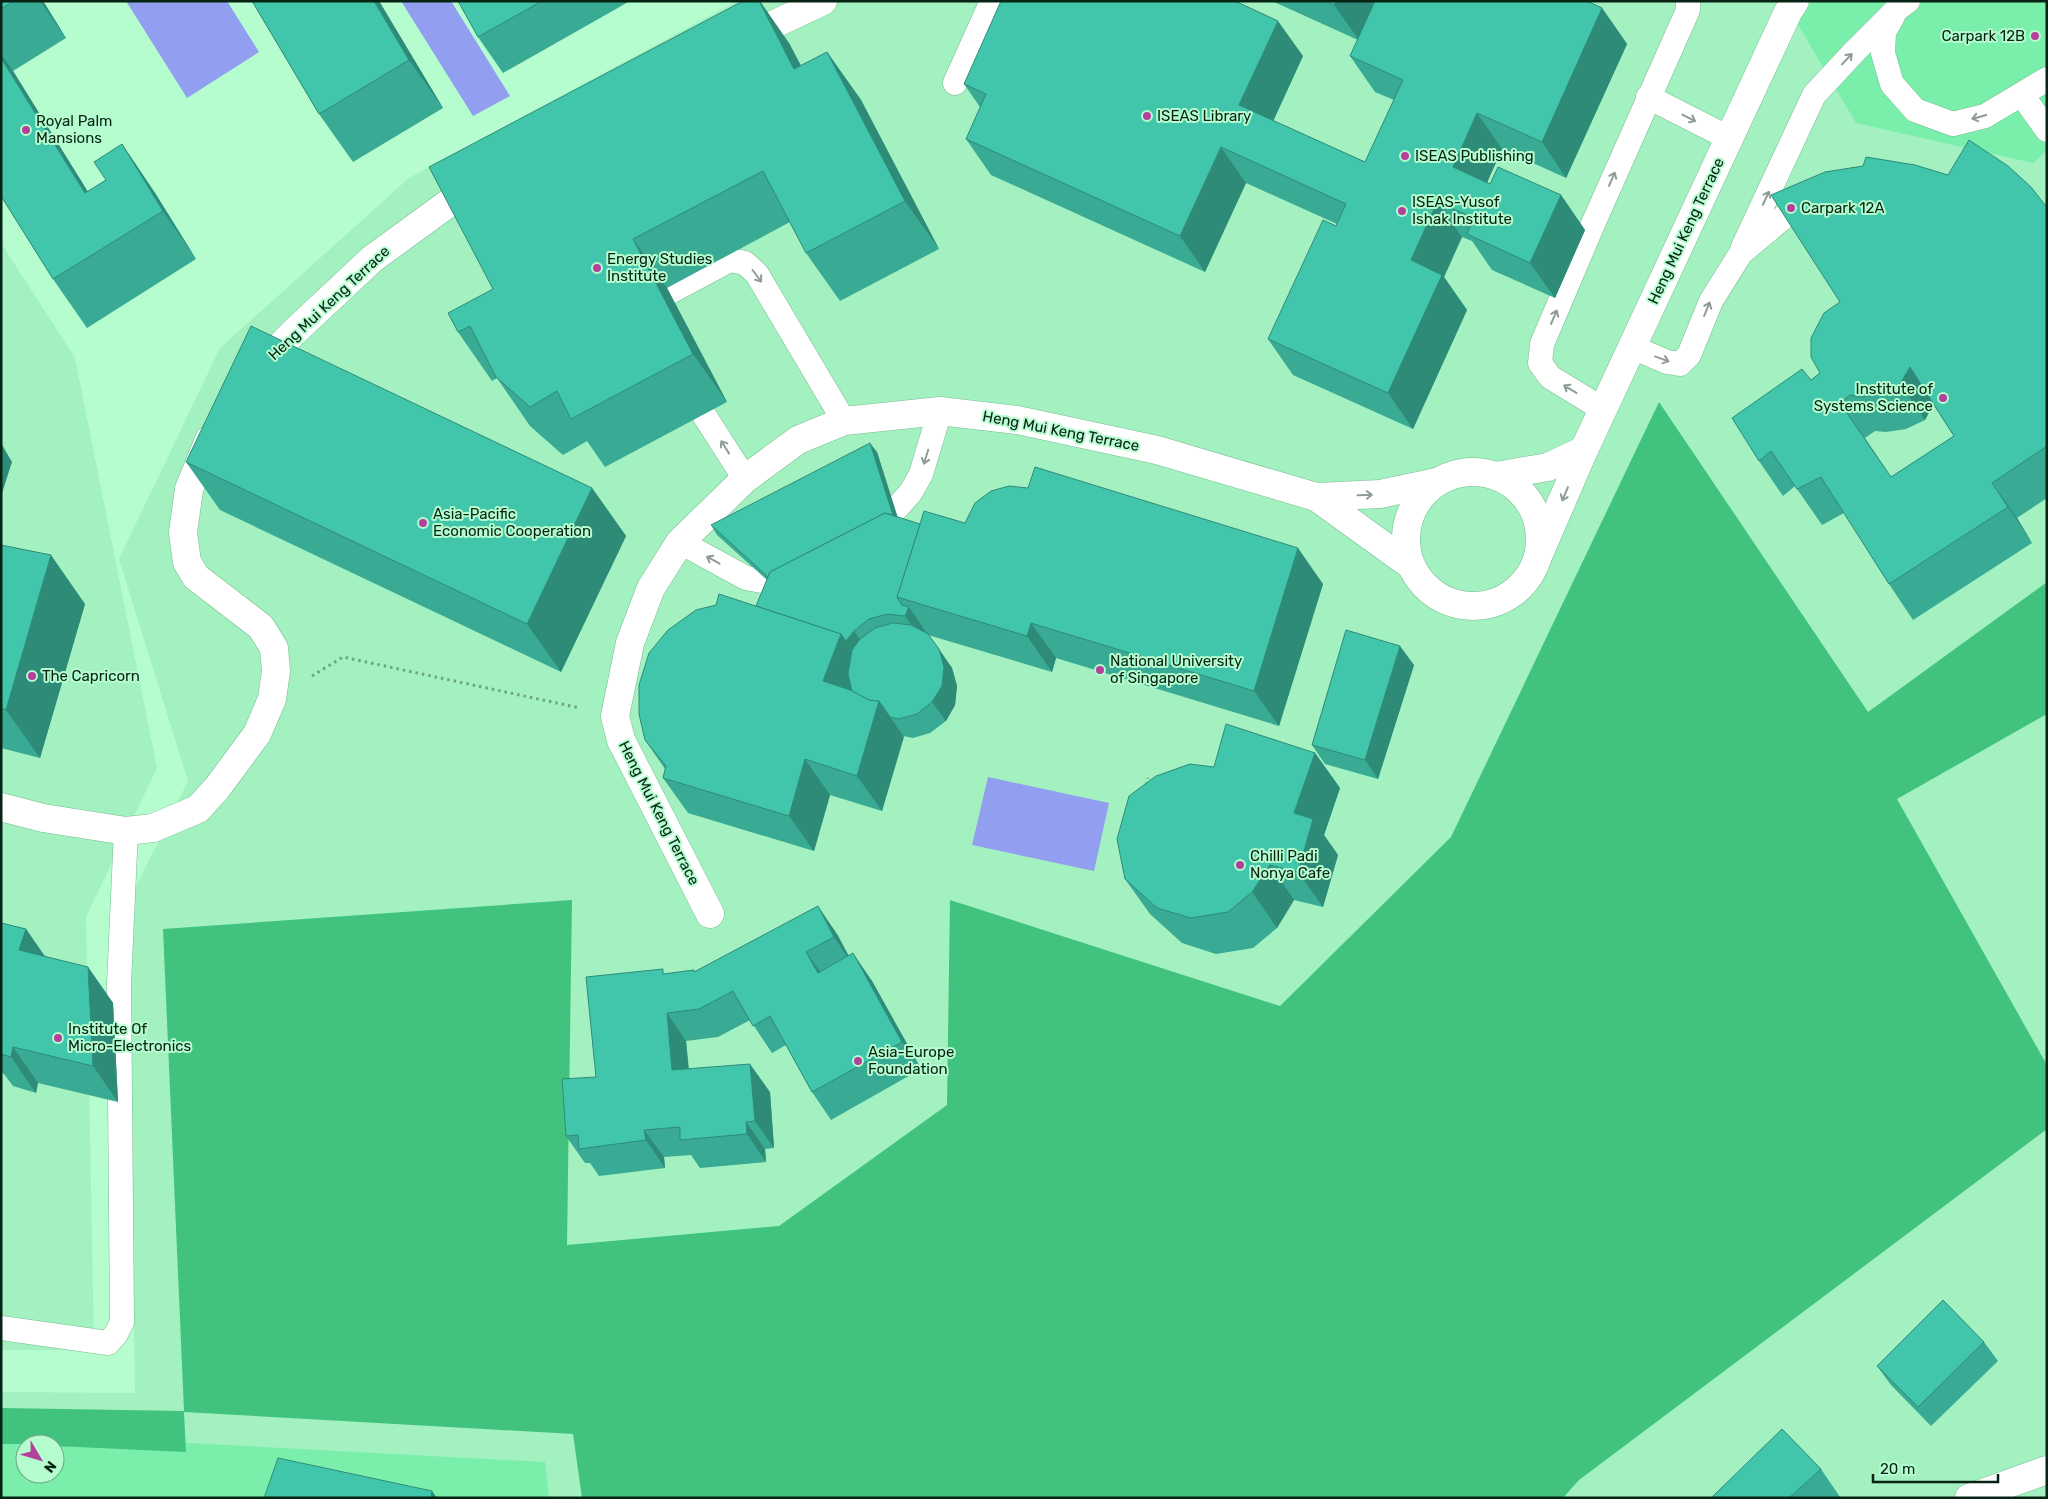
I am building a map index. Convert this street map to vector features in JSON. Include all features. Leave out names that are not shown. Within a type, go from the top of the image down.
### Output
[{"type":"street","points":[[718,52],[823,1]]},
{"type":"street","name":"Heng Mui Keng Terrace","points":[[710,914],[621,740],[615,716],[630,642],[651,588],[680,542],[745,478],[798,440],[844,421],[940,410],[1017,420],[1157,450],[1316,497],[1410,564],[1429,592],[1460,607],[1495,604],[1523,585],[1539,554],[1584,450],[1729,138],[1787,5]]},
{"type":"street","name":"Heng Mui Keng Terrace","points":[[240,388],[292,334],[372,259],[502,163]]},
{"type":"street","points":[[1,807],[43,818],[126,831],[153,828],[198,809],[217,788],[257,734],[272,699],[276,671],[274,648],[261,627],[196,577],[187,562],[183,532],[189,489],[211,434],[221,419]]},
{"type":"street","name":"Heng Mui Keng Terrace","points":[[1496,476],[1548,466],[1584,450]]},
{"type":"street","name":"Heng Mui Keng Terrace","points":[[1316,497],[1380,494],[1437,482],[1457,474],[1477,472],[1496,476],[1523,493],[1538,522],[1539,554]]},
{"type":"street","name":"Heng Mui Keng Terrace","points":[[1410,564],[1405,534],[1415,504],[1437,482]]},
{"type":"street","points":[[1969,1498],[2047,1470]]},
{"type":"lane","points":[[955,83],[992,1]]},
{"type":"lane","points":[[1604,410],[1550,377],[1540,364],[1542,344],[1648,97],[1688,10],[1688,1]]},
{"type":"lane","points":[[1899,4],[1884,32],[1883,53],[1892,84],[1915,110],[1953,124],[1985,116],[2047,79]]},
{"type":"lane","points":[[1738,258],[1814,95],[1899,4]]},
{"type":"lane","points":[[2022,95],[2047,130]]},
{"type":"lane","points":[[1648,97],[1729,138]]},
{"type":"lane","points":[[1632,347],[1667,362],[1680,364],[1689,354],[1711,301],[1742,253],[1785,216],[1829,197]]},
{"type":"lane","points":[[670,292],[730,260],[745,263],[757,274],[844,421]]},
{"type":"lane","points":[[895,510],[911,492],[921,474],[940,410]]},
{"type":"lane","points":[[704,414],[745,478]]},
{"type":"lane","points":[[680,542],[746,578],[762,581]]},
{"type":"lane","points":[[1,1328],[108,1343],[116,1334],[122,1322],[119,983],[126,831]]},
{"type":"path","points":[[272,699],[343,657],[615,716]]},
{"type":"path","points":[[1146,787],[1148,778]]},
{"type":"shaded area","name":"National University of Singapore","points":[[737,1],[2047,1],[2047,1498],[1,1498],[1,1392],[135,1393],[128,903],[188,781],[119,559],[220,348],[409,178]]},
{"type":"shaded area","points":[[1784,1],[2047,1],[2047,150],[2033,163],[1856,123]]},
{"type":"shaded area","points":[[1,243],[75,358],[157,768],[86,917],[94,1350],[1,1350]]},
{"type":"shaded area","points":[[1659,402],[1868,712],[2047,582],[2047,714],[1897,799],[2047,1065],[2047,1129],[1579,1480],[1563,1498],[582,1498],[573,1434],[184,1412],[186,1452],[65,1446],[65,1434],[15,1434],[15,1444],[1,1444],[1,1408],[184,1411],[163,929],[572,900],[567,1245],[779,1226],[947,1105],[950,900],[1280,1006],[1451,837]]},
{"type":"shaded area","points":[[1,1433],[20,1434],[15,1434],[15,1484],[65,1484],[65,1436],[545,1462],[549,1498],[1,1498]]},
{"type":"water","points":[[126,1],[227,1],[259,52],[187,98]]},
{"type":"water","points":[[401,1],[451,1],[510,96],[473,116]]},
{"type":"water","points":[[988,777],[1109,803],[1094,871],[972,845]]},
{"type":"building","points":[[1,1],[14,1],[1,9]]},
{"type":"building","points":[[252,1],[374,1],[409,60],[319,114]]},
{"type":"building","points":[[458,1],[542,1],[478,37]]},
{"type":"building","name":"Energy Studies Institute","points":[[743,1],[759,1],[794,69],[827,52],[905,201],[806,253],[763,171],[633,239],[693,354],[571,419],[557,391],[530,407],[496,377],[470,326],[458,332],[448,313],[493,289],[429,167]]},
{"type":"building","name":"ISEAS-Yusof Ishak Institute","points":[[1001,1],[1235,1],[1278,21],[1239,105],[1365,162],[1403,80],[1350,56],[1375,1],[1587,1],[1602,8],[1542,142],[1477,113],[1453,167],[1490,184],[1498,167],[1561,195],[1530,263],[1467,234],[1474,218],[1437,202],[1411,260],[1442,275],[1388,393],[1268,339],[1323,220],[1336,226],[1346,204],[1221,147],[1180,236],[966,139],[986,94],[964,84]]},
{"type":"building","points":[[1326,1],[1336,1],[1334,5]]},
{"type":"building","points":[[1,58],[85,193],[106,180],[94,162],[122,144],[163,211],[53,279],[1,196]]},
{"type":"building","name":"Institute of Systems Science","points":[[1969,140],[2008,166],[2031,187],[2045,205],[2047,204],[2047,446],[1992,483],[2008,507],[1889,584],[1821,477],[1797,489],[1771,451],[1759,461],[1732,418],[1802,369],[1811,380],[1820,373],[1811,357],[1811,338],[1824,313],[1840,302],[1771,195],[1825,172],[1863,166],[1866,157],[1915,165],[1948,175]],"holes":[[[1910,367],[1954,436],[1891,477],[1840,403],[1850,395],[1861,397],[1882,394],[1900,384]]]},
{"type":"building","name":"Asia-Pacific Economic Cooperation","points":[[251,326],[592,488],[527,624],[186,462]]},
{"type":"building","points":[[870,443],[893,515],[885,513],[770,572],[768,577],[711,525]]},
{"type":"building","points":[[1035,467],[1298,548],[1254,691],[1031,623],[1027,636],[897,597],[924,511],[965,523],[975,503],[991,491],[1009,486],[1028,488]]},
{"type":"building","points":[[885,513],[920,524],[897,597],[902,605],[909,607],[905,616],[887,614],[869,619],[854,631],[846,641],[841,634],[756,606],[770,572]]},
{"type":"building","points":[[1,545],[51,555],[6,710],[1,708]]},
{"type":"building","points":[[719,594],[841,634],[823,681],[853,691],[869,700],[879,701],[857,776],[805,759],[789,816],[663,778],[666,766],[645,740],[639,714],[639,685],[649,653],[668,630],[696,610],[716,605]]},
{"type":"building","points":[[893,623],[911,625],[928,634],[939,649],[944,667],[942,686],[932,702],[917,714],[899,719],[890,717],[879,701],[869,700],[852,691],[848,674],[852,650],[860,639],[875,628]]},
{"type":"building","points":[[1346,630],[1400,646],[1365,760],[1312,745]]},
{"type":"building","name":"Chilli Padi Nonya Cafe","points":[[1226,724],[1315,753],[1294,813],[1313,819],[1298,872],[1270,865],[1252,892],[1228,912],[1191,918],[1157,908],[1125,879],[1117,839],[1129,796],[1156,776],[1190,764],[1214,767]]},
{"type":"building","name":"Asia-Europe Foundation","points":[[818,906],[834,937],[806,952],[818,973],[853,953],[902,1042],[812,1092],[770,1016],[753,1026],[733,991],[699,1009],[667,1013],[672,1070],[750,1064],[755,1121],[746,1122],[747,1134],[680,1140],[680,1127],[644,1130],[646,1140],[579,1149],[578,1135],[566,1136],[562,1079],[596,1077],[586,977],[663,969],[663,974],[694,970],[694,972]]},
{"type":"building","points":[[1,923],[26,929],[19,950],[88,967],[93,1066],[13,1047],[11,1057],[1,1054]]},
{"type":"building","points":[[1943,1300],[1984,1342],[1918,1407],[1877,1366]]},
{"type":"building","points":[[1782,1429],[1821,1469],[1789,1498],[1711,1498]]},
{"type":"building","points":[[278,1458],[432,1491],[431,1498],[264,1498]]},
{"type":"place","name":"Carpark 12B","points":[[2035,36]]},
{"type":"place","name":"ISEAS Library","points":[[1147,116]]},
{"type":"place","name":"Royal Palm Mansions","points":[[26,130]]},
{"type":"place","name":"ISEAS Publishing","points":[[1405,156]]},
{"type":"place","name":"Carpark 12A","points":[[1791,208]]},
{"type":"place","name":"ISEAS-Yusof Ishak Institute","points":[[1402,211]]},
{"type":"place","name":"Energy Studies Institute","points":[[597,268]]},
{"type":"place","name":"Institute of Systems Science","points":[[1943,398]]},
{"type":"place","name":"Asia-Pacific Economic Cooperation","points":[[423,523]]},
{"type":"place","name":"National University of Singapore","points":[[1100,670]]},
{"type":"place","name":"The Capricorn","points":[[32,676]]},
{"type":"place","name":"Chilli Padi Nonya Cafe","points":[[1240,865]]},
{"type":"place","name":"Institute Of Micro-Electronics","points":[[58,1038]]},
{"type":"place","name":"Asia-Europe Foundation","points":[[858,1061]]}]
